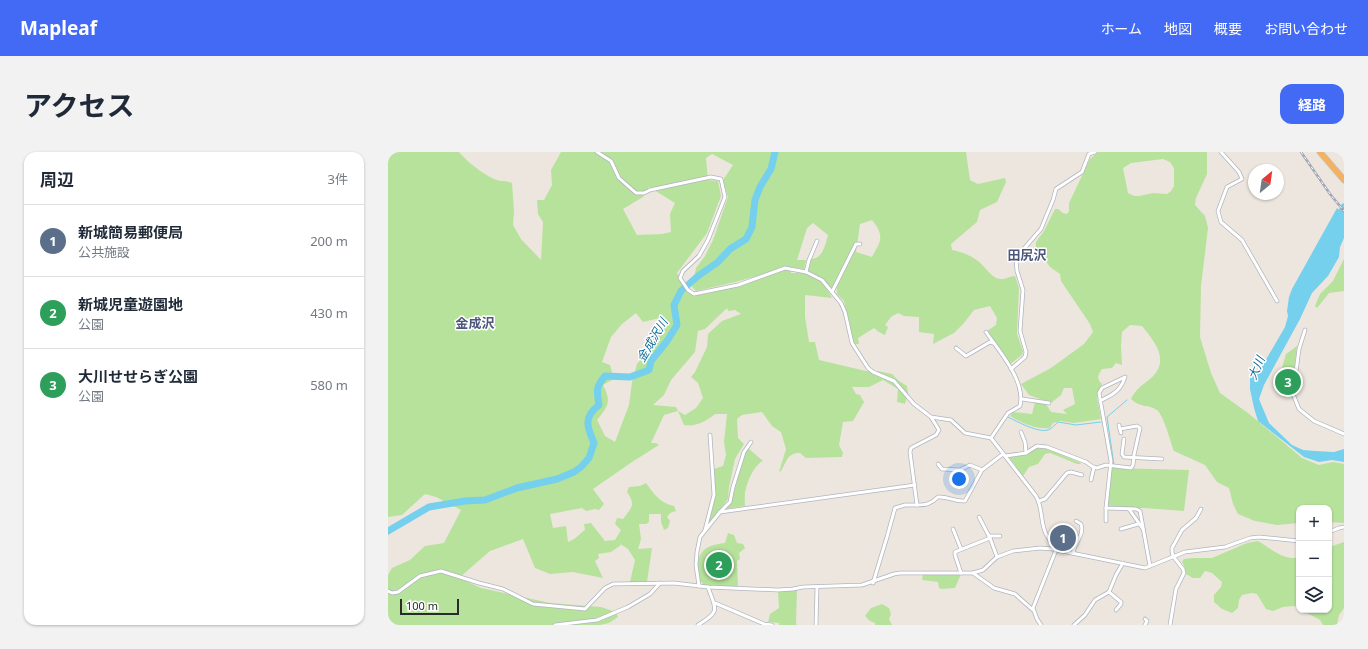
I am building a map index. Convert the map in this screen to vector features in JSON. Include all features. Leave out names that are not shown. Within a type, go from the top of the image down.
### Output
[{"type":"highway","points":[[1320,152],[1344,180]]},
{"type":"street","points":[[597,152],[611,161],[619,178],[636,193],[644,193],[650,190],[711,177],[720,178],[725,197],[708,240],[699,256],[683,271],[680,278],[688,290],[694,294],[738,285],[785,268],[806,272],[822,280],[841,303],[852,343],[868,368],[873,372],[894,380],[914,404],[932,417],[939,430],[936,435],[911,448],[910,452],[918,505]]},
{"type":"street","points":[[1010,369],[1024,357],[1026,352],[1020,331],[1023,290],[1017,271],[1016,260],[1041,229],[1056,189],[1082,172],[1089,154],[1094,152]]},
{"type":"street","points":[[1221,152],[1239,172],[1242,179],[1227,187],[1218,211],[1221,222],[1242,240],[1277,301]]},
{"type":"street","points":[[806,272],[817,241]]},
{"type":"street","points":[[832,292],[856,244],[860,244]]},
{"type":"street","points":[[1305,330],[1299,349],[1293,394],[1299,409],[1314,421],[1344,434]]},
{"type":"street","points":[[986,332],[1016,378],[1022,400],[1020,406],[1008,413],[991,438]]},
{"type":"street","points":[[956,348],[966,356],[990,342],[993,343]]},
{"type":"street","points":[[1100,401],[1116,392],[1122,386],[1125,378],[1102,388],[1099,393],[1100,401],[1111,461],[1106,521]]},
{"type":"street","points":[[1022,400],[1049,403]]},
{"type":"street","points":[[932,417],[951,420],[965,433],[991,438],[1039,501],[1046,533],[1056,550],[1033,608],[1034,611]]},
{"type":"street","points":[[872,583],[888,537],[895,508],[905,505],[927,505],[938,497],[945,496],[958,502],[965,501],[982,470],[1004,455],[1026,453],[1037,446],[1047,447],[1086,462],[1094,467],[1110,466],[1131,468],[1133,465],[1140,428],[1137,426],[1120,431],[1119,425]]},
{"type":"street","points":[[1021,432],[1025,442],[1026,453]]},
{"type":"street","points":[[704,532],[714,495],[710,435]]},
{"type":"street","points":[[1124,439],[1122,456],[1162,459]]},
{"type":"street","points":[[699,586],[696,573],[697,552],[700,537],[730,502],[744,452],[751,442]]},
{"type":"street","points":[[938,464],[942,469],[960,470],[970,465],[982,470]]},
{"type":"street","points":[[1091,480],[1094,467]]},
{"type":"street","points":[[1039,501],[1045,498],[1067,473],[1071,472],[1082,475]]},
{"type":"street","points":[[720,512],[915,485]]},
{"type":"street","points":[[1106,508],[1136,509],[1140,511],[1150,566]]},
{"type":"street","points":[[1130,509],[1138,524],[1144,530]]},
{"type":"street","points":[[1170,625],[1176,589],[1184,573],[1172,552],[1172,548],[1179,534],[1196,518],[1201,509]]},
{"type":"street","points":[[979,517],[997,557]]},
{"type":"street","points":[[1073,553],[1075,545],[1082,533],[1081,524],[1076,521]]},
{"type":"street","points":[[1121,528],[1138,524]]},
{"type":"street","points":[[1332,531],[1344,527]]},
{"type":"street","points":[[953,529],[961,549]]},
{"type":"street","points":[[961,573],[955,552],[989,537],[1000,536]]},
{"type":"street","points":[[388,592],[398,592],[420,576],[441,571],[503,589],[533,604],[585,609],[605,588],[613,584],[674,583],[708,587],[778,590],[862,585],[900,573],[973,573],[982,570],[997,557],[1013,551],[1040,548],[1073,553],[1145,568],[1174,556],[1194,550],[1225,547],[1250,538],[1259,537],[1296,541]]},
{"type":"street","points":[[1074,625],[1085,615],[1096,600],[1109,592],[1123,563]]},
{"type":"street","points":[[973,573],[994,588],[1016,594],[1034,611],[1041,625]]},
{"type":"street","points":[[555,625],[597,620],[628,607],[650,594],[660,583]]},
{"type":"street","points":[[698,625],[712,617],[715,611],[715,603],[708,587]]},
{"type":"street","points":[[816,625],[817,587]]},
{"type":"street","points":[[1109,592],[1121,602],[1116,610]]},
{"type":"street","points":[[715,603],[764,624],[772,625]]},
{"type":"street","points":[[1145,619],[1147,621],[1145,625]]},
{"type":"green space","points":[[388,152],[459,152],[470,163],[490,177],[496,180],[512,183],[514,211],[513,225],[521,239],[541,260],[543,222],[538,214],[537,200],[544,200],[552,185],[551,170],[561,152],[966,152],[970,180],[978,184],[1005,178],[1006,182],[997,202],[980,210],[977,222],[951,244],[952,250],[966,254],[975,259],[997,278],[1002,279],[1015,276],[1019,288],[1017,334],[1023,351],[1022,355],[1009,365],[987,331],[996,325],[997,318],[990,306],[974,310],[954,333],[933,344],[934,334],[919,332],[919,317],[904,316],[898,313],[891,317],[885,325],[888,327],[885,335],[874,328],[858,338],[859,344],[855,344],[851,334],[844,301],[837,294],[836,282],[831,289],[823,279],[808,271],[811,259],[821,254],[828,235],[813,223],[807,228],[797,260],[806,260],[804,269],[790,267],[696,291],[692,287],[696,268],[705,256],[713,240],[728,197],[723,180],[733,165],[712,154],[706,158],[708,180],[718,181],[721,196],[707,233],[677,273],[686,291],[698,294],[707,294],[787,269],[791,269],[791,273],[805,273],[822,281],[832,298],[805,295],[805,317],[809,342],[815,342],[819,360],[866,371],[878,371],[892,374],[907,386],[908,393],[905,404],[897,402],[898,389],[883,380],[869,387],[852,387],[856,394],[860,395],[864,402],[853,421],[843,422],[839,445],[843,453],[842,457],[806,458],[800,453],[796,453],[792,454],[788,458],[779,472],[786,449],[781,432],[772,426],[762,412],[742,415],[737,419],[738,438],[744,444],[735,459],[728,499],[708,526],[715,497],[714,469],[723,466],[726,455],[724,442],[727,414],[715,414],[701,423],[692,425],[684,425],[678,411],[664,415],[651,443],[656,443],[659,445],[593,489],[604,504],[599,510],[595,509],[586,511],[582,508],[550,514],[553,528],[566,526],[568,542],[585,530],[584,524],[591,523],[605,541],[615,540],[621,530],[615,524],[617,518],[623,519],[632,506],[630,496],[627,492],[629,487],[640,486],[646,483],[658,498],[669,505],[674,506],[676,511],[670,513],[667,517],[670,521],[668,528],[664,530],[661,522],[661,514],[649,514],[649,522],[646,524],[639,524],[641,539],[638,549],[652,548],[647,582],[630,582],[635,560],[628,549],[619,543],[621,545],[611,552],[598,554],[599,558],[595,561],[603,578],[573,572],[550,574],[535,568],[523,539],[490,551],[459,578],[481,588],[550,603],[601,607],[616,612],[618,617],[609,623],[600,625],[388,625],[388,575],[392,568],[410,560],[425,546],[444,543],[461,510],[436,497],[425,494],[402,515],[388,517]],"holes":[[[649,187],[675,203],[670,214],[671,232],[662,234],[637,235],[623,209],[643,197]],[[872,220],[879,230],[880,238],[878,247],[872,257],[856,252],[860,224]],[[727,308],[728,311],[735,310],[741,314],[722,321],[708,334],[707,347],[691,377],[698,383],[703,398],[696,408],[685,415],[678,411],[676,407],[653,405],[664,395],[671,380],[695,352],[698,331],[705,329]],[[636,313],[643,322],[660,318],[650,349],[637,364],[632,382],[629,405],[615,442],[605,436],[597,420],[608,404],[606,391],[603,385],[612,380],[610,365],[602,362],[611,337],[622,324]]]},
{"type":"green space","points":[[1098,152],[1207,152],[1207,174],[1196,198],[1195,205],[1205,216],[1208,228],[1201,286],[1200,337],[1211,373],[1220,393],[1248,413],[1302,458],[1319,465],[1333,462],[1344,464],[1344,523],[1332,522],[1332,505],[1296,505],[1296,523],[1277,525],[1255,521],[1238,514],[1233,504],[1229,488],[1217,482],[1205,465],[1174,451],[1160,413],[1150,407],[1138,404],[1131,399],[1137,390],[1156,372],[1160,359],[1156,345],[1142,326],[1130,325],[1122,332],[1122,365],[1116,363],[1112,368],[1102,369],[1099,373],[1098,379],[1102,384],[1097,398],[1101,419],[1074,423],[1060,421],[1053,423],[1050,428],[1040,428],[1019,421],[1010,416],[1013,412],[1032,414],[1035,402],[1046,404],[1051,412],[1067,414],[1063,410],[1075,404],[1072,388],[1064,388],[1061,395],[1051,403],[1029,395],[1021,384],[1051,368],[1084,344],[1093,332],[1090,324],[1061,281],[1060,274],[1050,267],[1036,247],[1036,242],[1044,231],[1055,209],[1067,214],[1069,211],[1069,203],[1090,159]],"holes":[[[1163,159],[1170,162],[1174,168],[1174,186],[1167,194],[1153,193],[1134,196],[1128,193],[1123,168],[1131,163]]]},
{"type":"green space","points":[[1344,259],[1344,291],[1329,293],[1317,308],[1315,306],[1320,294],[1333,281]]},
{"type":"green space","points":[[1297,346],[1291,397],[1284,392],[1281,371],[1286,354]]},
{"type":"green space","points":[[1042,447],[1081,463],[1077,464],[1050,453],[1045,454],[1038,464],[1029,467],[1023,476],[1010,457],[1023,455]]},
{"type":"green space","points":[[748,448],[763,461],[757,465],[748,481],[745,493],[745,506],[725,509],[730,503],[741,463]]},
{"type":"green space","points":[[1112,468],[1189,470],[1184,511],[1144,508],[1111,508],[1107,504]]},
{"type":"green space","points":[[728,533],[734,535],[737,543],[743,544],[745,548],[739,553],[740,559],[737,561],[738,587],[703,585],[702,582],[696,581],[697,565],[701,554],[709,547],[725,543]]},
{"type":"green space","points":[[1258,541],[1283,556],[1288,558],[1296,558],[1296,607],[1283,607],[1273,611],[1266,609],[1257,594],[1252,593],[1242,595],[1239,600],[1238,608],[1232,613],[1222,609],[1214,602],[1214,595],[1221,587],[1222,582],[1212,573],[1205,571],[1200,578],[1193,578],[1186,574],[1182,562],[1184,559],[1212,558],[1247,543]]},
{"type":"green space","points":[[1344,542],[1344,608],[1339,615],[1337,625],[1323,625],[1320,620],[1307,613],[1332,613],[1332,546]]},
{"type":"green space","points":[[923,574],[961,574],[955,588],[942,589],[939,588],[938,582],[922,580]]},
{"type":"green space","points":[[797,590],[797,625],[779,625],[779,623],[768,622],[770,614],[779,608],[778,591]]},
{"type":"green space","points":[[882,604],[889,608],[891,614],[889,619],[892,625],[875,625],[875,623],[870,621],[865,616],[871,608]]},
{"type":"water","points":[[1337,208],[1344,214],[1344,238],[1340,247],[1339,257],[1328,276],[1312,293],[1300,319],[1264,385],[1259,399],[1269,423],[1292,445],[1303,450],[1315,451],[1334,452],[1344,449],[1344,462],[1332,460],[1319,462],[1304,457],[1258,421],[1250,389],[1250,375],[1251,373],[1254,376],[1257,375],[1285,327],[1288,316],[1287,311],[1289,297],[1292,289]]},
{"type":"waterway","name":"金成沢川","points":[[388,531],[429,507],[465,501],[485,500],[517,488],[557,479],[574,472],[581,467],[589,458],[594,443],[588,427],[588,422],[590,414],[599,405],[597,393],[598,387],[605,376],[630,377],[649,370],[651,361],[667,341],[677,325],[674,305],[681,291],[698,276],[718,262],[730,249],[746,239],[752,227],[755,200],[760,187],[771,169],[775,152]]},
{"type":"waterway","name":"大川","points":[[1338,219],[1344,207]]},
{"type":"waterway","points":[[1114,465],[1107,417],[1127,400]]},
{"type":"waterway","points":[[1008,417],[1044,431],[1050,429],[1058,422],[1076,425],[1101,422]]},
{"type":"railway","points":[[1301,152],[1330,194],[1344,211]]},
{"type":"place","name":"大川せせらぎ公園","points":[[1288,382]]},
{"type":"place","name":"新城簡易郵便局","points":[[1063,538]]},
{"type":"place","name":"新城児童遊園地","points":[[719,565]]},
{"type":"district","name":"田尻沢","points":[[1027,255]]},
{"type":"district","name":"金成沢","points":[[475,323]]}]
